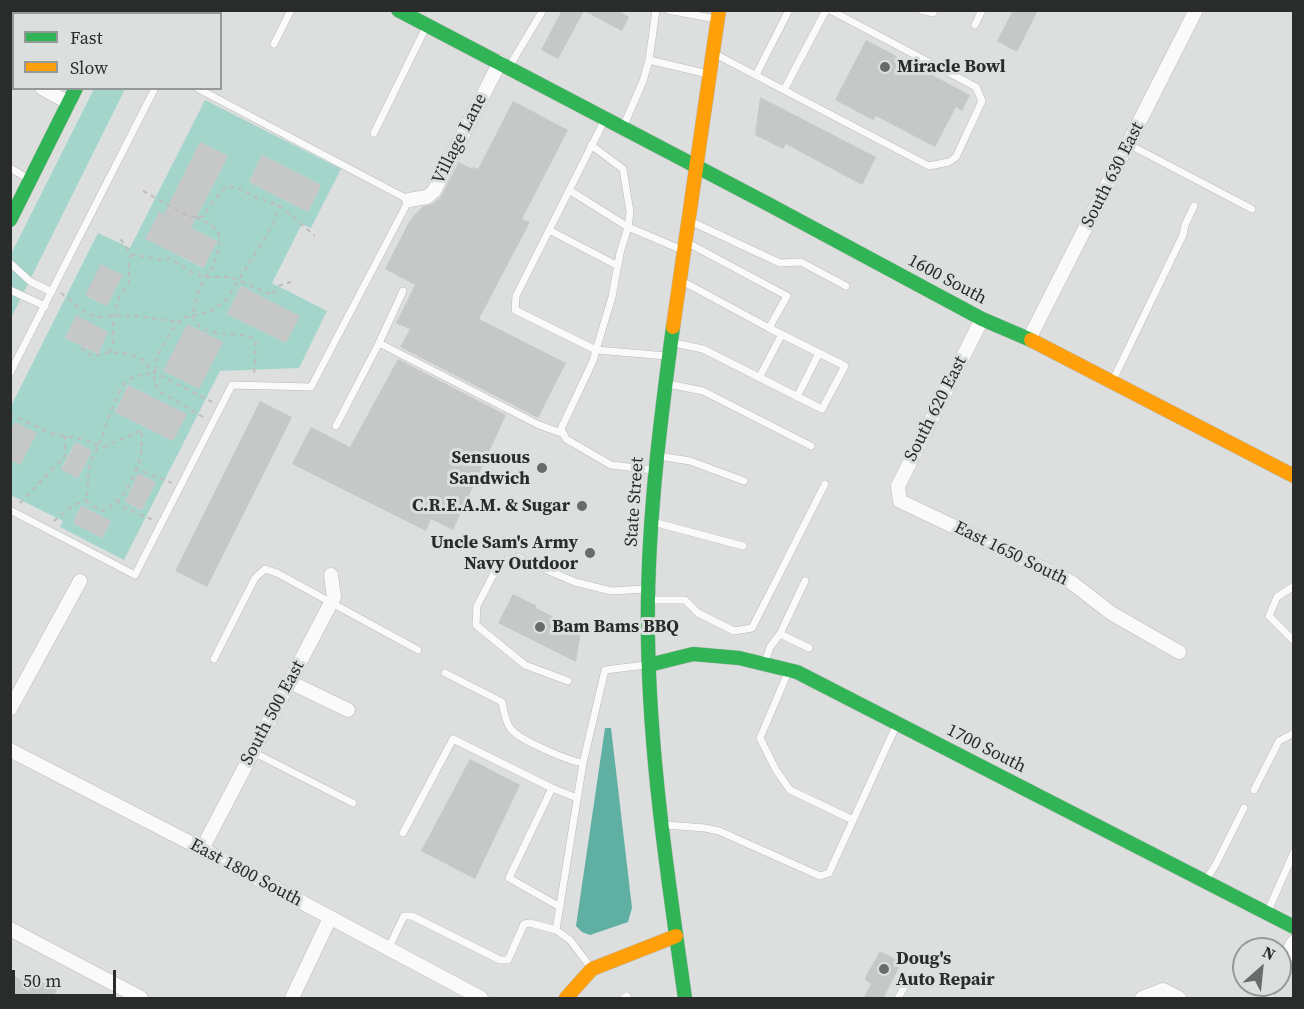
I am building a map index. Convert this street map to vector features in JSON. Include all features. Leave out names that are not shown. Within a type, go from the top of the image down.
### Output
[{"type":"street","name":"1600 South","points":[[398,10],[982,319],[1029,339],[1293,476]]},
{"type":"street","name":"South 630 East","points":[[1029,339],[1196,10]]},
{"type":"street","name":"State Street","points":[[685,999],[660,825],[651,726],[648,595],[656,455],[718,15]]},
{"type":"street","name":"Village Lane","points":[[409,200],[427,197],[434,191],[505,65]]},
{"type":"street","points":[[46,90],[69,103]]},
{"type":"street","points":[[12,213],[75,90]]},
{"type":"street","name":"South 620 East","points":[[900,501],[898,486],[982,319]]},
{"type":"street","name":"East 1650 South","points":[[900,501],[1071,582],[1111,613],[1179,652]]},
{"type":"street","name":"South 500 East","points":[[202,849],[334,597],[331,575]]},
{"type":"street","points":[[10,709],[80,581]]},
{"type":"street","name":"1700 South","points":[[649,665],[693,654],[739,658],[797,672],[1293,927]]},
{"type":"street","points":[[290,682],[348,710]]},
{"type":"street","name":"East 1800 South","points":[[10,750],[202,849],[481,999]]},
{"type":"street","points":[[292,999],[330,918]]},
{"type":"street","points":[[10,929],[141,999]]},
{"type":"street","points":[[566,999],[592,969],[676,936]]},
{"type":"street","points":[[1142,998],[1163,990],[1179,999]]},
{"type":"lane","points":[[274,44],[291,10]]},
{"type":"lane","points":[[505,65],[543,10]]},
{"type":"lane","points":[[623,128],[643,81],[649,60],[656,10]]},
{"type":"lane","points":[[668,10],[718,15]]},
{"type":"lane","points":[[756,75],[789,10]]},
{"type":"lane","points":[[713,53],[756,75],[784,90],[930,166],[949,162],[959,153],[982,101],[976,87],[828,10],[784,90]]},
{"type":"lane","points":[[921,10],[929,14],[934,10]]},
{"type":"lane","points":[[975,25],[982,10]]},
{"type":"lane","points":[[374,133],[427,25]]},
{"type":"lane","points":[[649,60],[710,75]]},
{"type":"lane","points":[[10,374],[154,90]]},
{"type":"lane","points":[[12,511],[135,575],[232,385],[312,387],[409,200],[201,90]]},
{"type":"lane","points":[[605,118],[516,296],[515,310],[596,350],[703,350],[822,409],[844,366],[680,280]]},
{"type":"lane","points":[[1128,144],[1252,209]]},
{"type":"lane","points":[[591,145],[623,169],[630,212],[612,297],[593,361],[561,429],[566,439],[611,465],[655,471]]},
{"type":"lane","points":[[10,168],[31,179]]},
{"type":"lane","points":[[569,190],[628,227],[685,246],[787,296],[770,328]]},
{"type":"lane","points":[[1112,382],[1183,235],[1194,206]]},
{"type":"lane","points":[[689,221],[780,263],[801,262],[846,286]]},
{"type":"lane","points":[[549,230],[618,266]]},
{"type":"lane","points":[[10,263],[31,282],[53,290]]},
{"type":"lane","points":[[10,290],[45,306]]},
{"type":"lane","points":[[336,426],[380,343],[404,291]]},
{"type":"lane","points":[[759,378],[782,334]]},
{"type":"lane","points":[[380,343],[539,425],[564,434]]},
{"type":"lane","points":[[797,397],[819,353]]},
{"type":"lane","points":[[666,383],[703,391],[811,446]]},
{"type":"lane","points":[[656,455],[690,461],[744,481]]},
{"type":"lane","points":[[568,681],[525,665],[476,625],[477,606],[500,562],[517,557],[574,582],[611,591],[685,600],[698,613],[734,631],[752,628],[825,484]]},
{"type":"lane","points":[[651,521],[742,546]]},
{"type":"lane","points":[[214,659],[255,578],[263,570],[271,570],[418,650]]},
{"type":"lane","points":[[764,664],[770,647],[780,634],[805,580]]},
{"type":"lane","points":[[1293,586],[1277,597],[1269,616],[1293,641]]},
{"type":"lane","points":[[780,634],[809,648]]},
{"type":"lane","points":[[556,930],[583,763],[605,670],[649,665]]},
{"type":"lane","points":[[789,670],[760,738],[776,770],[790,790],[853,820]]},
{"type":"lane","points":[[446,673],[502,702],[510,729],[522,739],[583,763]]},
{"type":"lane","points":[[660,825],[719,831],[820,876],[828,873],[897,724]]},
{"type":"lane","points":[[1254,790],[1279,741],[1293,733]]},
{"type":"lane","points":[[403,833],[453,739],[552,788],[578,798]]},
{"type":"lane","points":[[253,752],[353,803]]},
{"type":"lane","points":[[552,788],[509,878],[560,907]]},
{"type":"lane","points":[[1204,882],[1216,864],[1244,808]]},
{"type":"lane","points":[[1267,914],[1293,852]]},
{"type":"lane","points":[[388,949],[404,916],[412,916],[500,960],[508,960],[524,924],[530,923],[556,930],[570,940],[592,969]]},
{"type":"lane","points":[[898,999],[909,979]]},
{"type":"path","points":[[143,191],[190,217],[202,217],[212,206],[221,190],[227,186],[238,188],[256,198],[279,205],[315,236]]},
{"type":"path","points":[[213,422],[159,391],[154,381],[157,356],[182,318],[211,311],[228,299],[274,223],[279,205]]},
{"type":"path","points":[[196,217],[212,225],[219,234],[218,253],[212,270],[205,277],[197,296],[192,316],[195,322],[204,329],[252,337],[256,341],[253,385]]},
{"type":"path","points":[[119,237],[131,254],[161,260],[170,258],[183,268],[205,277],[231,277],[272,295],[278,286],[291,282]]},
{"type":"path","points":[[109,352],[112,345],[113,317],[119,296],[129,283],[131,254]]},
{"type":"path","points":[[53,290],[85,312],[97,317],[131,315],[178,322]]},
{"type":"path","points":[[81,348],[92,356],[109,352],[124,353],[143,360],[154,372],[221,407]]},
{"type":"path","points":[[10,414],[50,433],[85,440],[99,446],[106,446],[142,430],[141,454],[125,492],[102,511],[88,503],[86,499],[89,466],[99,446],[121,388],[137,375],[154,372]]},
{"type":"path","points":[[12,511],[65,456],[65,436]]},
{"type":"path","points":[[135,468],[180,486]]},
{"type":"path","points":[[45,528],[71,507],[86,499]]},
{"type":"path","points":[[117,500],[123,507],[161,524]]},
{"type":"shaded area","points":[[93,90],[125,90],[11,318],[10,256]]},
{"type":"shaded area","points":[[205,100],[341,169],[311,228],[302,224],[272,283],[327,311],[299,368],[220,371],[124,560],[60,527],[63,521],[11,495],[11,460],[20,465],[36,434],[11,431],[11,406],[98,233],[130,248]],"holes":[[[200,142],[228,156],[198,214],[171,200]],[[262,155],[321,185],[308,212],[249,182]],[[159,212],[217,241],[203,268],[146,239]],[[122,275],[107,306],[86,295]],[[241,286],[299,316],[286,343],[227,314]],[[76,316],[108,332],[98,354],[65,338]],[[128,385],[186,414],[173,441],[115,412]],[[75,443],[92,451],[78,478],[61,469]],[[138,474],[155,482],[142,510],[125,502]],[[81,506],[111,521],[102,538],[73,523]]]},
{"type":"shaded area","points":[[605,728],[611,728],[632,908],[628,922],[590,935],[582,932],[576,926]]},
{"type":"building","points":[[562,10],[617,10],[629,17],[622,31],[584,11],[558,59],[541,50]]},
{"type":"building","points":[[1013,10],[1038,10],[1017,52],[997,41]]},
{"type":"building","name":"Miracle Bowl","points":[[866,40],[970,95],[962,111],[956,107],[935,147],[876,116],[873,120],[835,100]]},
{"type":"building","points":[[760,97],[876,157],[862,185],[786,144],[783,149],[755,135]]},
{"type":"building","points":[[513,101],[568,130],[522,219],[530,222],[479,319],[566,363],[538,418],[400,347],[410,329],[396,323],[415,285],[385,269],[410,220],[422,207],[440,198],[459,162],[472,169],[473,167],[478,169]]},
{"type":"building","points":[[200,142],[228,156],[191,228],[217,241],[204,268],[145,239],[159,212],[164,214]]},
{"type":"building","points":[[262,155],[321,185],[308,212],[249,182]]},
{"type":"building","points":[[101,264],[123,275],[107,306],[85,295]]},
{"type":"building","points":[[241,286],[300,316],[286,343],[227,314]]},
{"type":"building","points":[[76,315],[108,332],[98,354],[65,338]]},
{"type":"building","points":[[187,324],[223,342],[199,389],[163,371]]},
{"type":"building","points":[[398,359],[506,415],[453,530],[431,519],[426,531],[292,464],[311,427],[350,447]]},
{"type":"building","points":[[128,385],[187,414],[173,441],[115,412]]},
{"type":"building","points":[[260,401],[292,417],[207,587],[175,571]]},
{"type":"building","points":[[15,422],[37,433],[20,465],[10,460],[10,431]]},
{"type":"building","points":[[76,442],[92,451],[78,478],[61,470]]},
{"type":"building","points":[[138,473],[156,482],[142,510],[125,502]]},
{"type":"building","points":[[81,506],[111,521],[102,538],[73,523]]},
{"type":"building","name":"Bam Bams BBQ","points":[[513,594],[581,631],[576,662],[498,623]]},
{"type":"building","points":[[470,759],[520,785],[475,879],[421,851]]},
{"type":"building","name":"Doug's Auto Repair","points":[[880,951],[902,962],[883,999],[863,999],[871,984],[865,980],[866,976]]},
{"type":"building","points":[[10,974],[29,984],[31,980],[39,983],[40,981],[57,990],[52,999],[23,999],[10,992]]},
{"type":"traffic: fast","points":[[398,10],[982,319],[1031,340]]},
{"type":"traffic: fast","points":[[10,220],[75,90]]},
{"type":"traffic: fast","points":[[673,327],[651,522],[648,640],[656,775],[685,998]]},
{"type":"traffic: fast","points":[[649,665],[693,654],[739,658],[797,672],[1294,927]]},
{"type":"traffic: slow","points":[[673,327],[719,10]]},
{"type":"traffic: slow","points":[[1031,340],[1294,476]]},
{"type":"traffic: slow","points":[[566,998],[592,969],[676,936]]},
{"type":"place","name":"Miracle Bowl","points":[[885,67]]},
{"type":"place","name":"Sensuous Sandwich","points":[[542,468]]},
{"type":"place","name":"C.R.E.A.M. & Sugar","points":[[582,506]]},
{"type":"place","name":"Uncle Sam's Army Navy Outdoor","points":[[590,553]]},
{"type":"place","name":"Bam Bams BBQ","points":[[540,627]]},
{"type":"place","name":"Doug's Auto Repair","points":[[884,969]]}]
